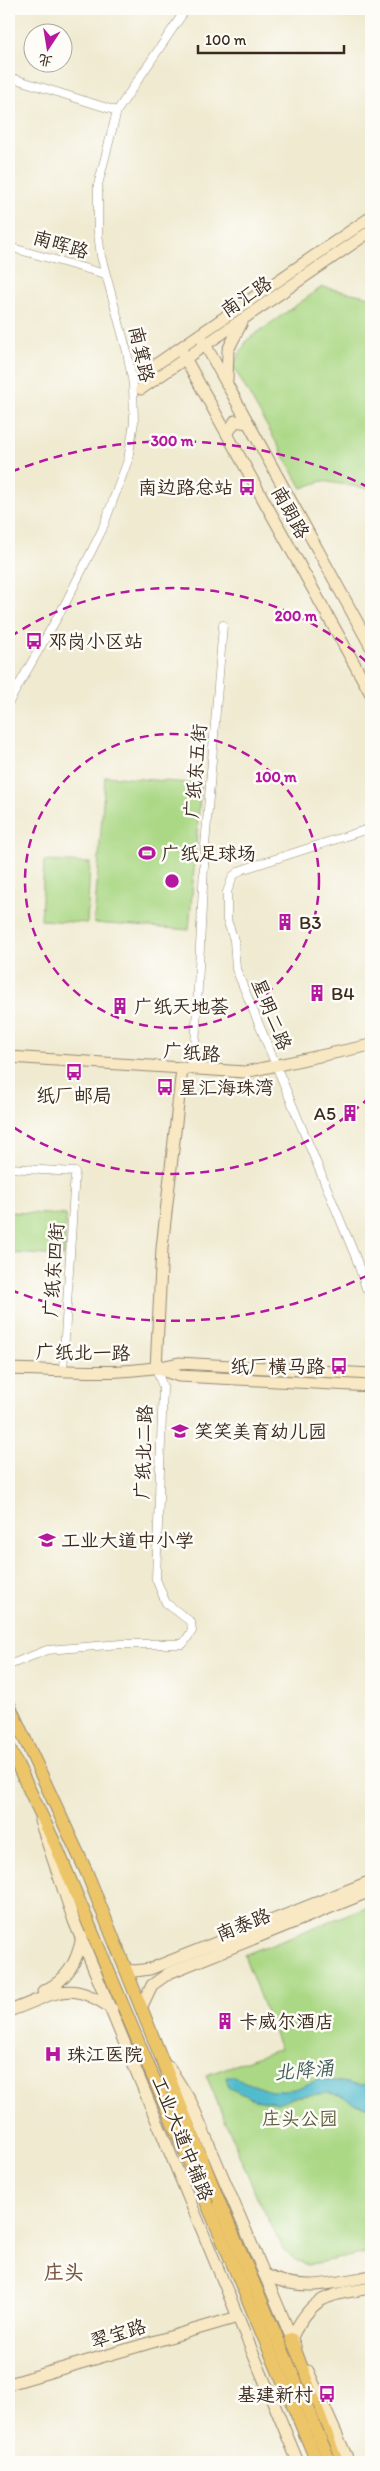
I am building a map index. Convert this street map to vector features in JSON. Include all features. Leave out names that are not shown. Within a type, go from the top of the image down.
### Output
[{"type":"main road","points":[[9,1705],[87,1873],[220,2204],[330,2462]]},
{"type":"main road","points":[[9,1747],[56,1846],[316,2462]]},
{"type":"main road","points":[[291,2339],[309,2378],[337,2462]]},
{"type":"street","name":"南箕路","points":[[9,702],[65,604],[102,530],[121,481],[131,447],[134,422],[134,384],[105,274],[98,233],[98,185],[117,111],[186,9]]},
{"type":"street","points":[[9,77],[117,111]]},
{"type":"street","name":"南汇路","points":[[145,372],[371,218]]},
{"type":"street","name":"南汇路","points":[[141,389],[371,231]]},
{"type":"street","name":"南晖路","points":[[9,246],[105,274]]},
{"type":"street","points":[[228,386],[226,368],[228,350],[235,333],[246,317]]},
{"type":"street","name":"南朗路","points":[[200,335],[371,647]]},
{"type":"street","name":"南朗路","points":[[180,348],[371,694]]},
{"type":"street","points":[[228,433],[235,421],[248,424]]},
{"type":"street","name":"广纸东五街","points":[[186,1069],[195,1047],[205,846],[223,625]]},
{"type":"street","name":"星明二路","points":[[371,828],[241,870],[230,881],[227,913],[234,940],[236,969],[356,1258],[366,1288],[371,1296]]},
{"type":"street","name":"广纸路","points":[[9,1057],[245,1072],[371,1045]]},
{"type":"street","name":"广纸北二路","points":[[9,1665],[47,1650],[121,1644],[183,1644],[192,1631],[191,1622],[166,1603],[156,1579],[162,1387],[156,1368],[162,1248],[186,1069]]},
{"type":"street","name":"广纸东四街","points":[[9,1168],[75,1172],[63,1370]]},
{"type":"street","name":"广纸北一路","points":[[9,1368],[128,1371],[179,1363],[371,1374]]},
{"type":"street","points":[[156,1368],[179,1376],[371,1386]]},
{"type":"street","name":"工业大道中辅路","points":[[31,1796],[55,1869],[82,1937],[298,2462]]},
{"type":"street","name":"南泰路","points":[[127,1970],[135,1972],[150,1969],[371,1881]]},
{"type":"street","name":"南泰路","points":[[142,2006],[152,1985],[169,1973],[371,1891]]},
{"type":"street","points":[[9,2003],[60,1982],[76,1960],[82,1937]]},
{"type":"street","points":[[9,2011],[69,1990],[94,1996],[112,2009]]},
{"type":"street","name":"工业大道中辅路","points":[[159,2053],[191,2102],[291,2339]]},
{"type":"street","points":[[264,2274],[277,2281],[303,2286],[371,2276]]},
{"type":"street","points":[[291,2339],[304,2314],[318,2302],[340,2294],[371,2288]]},
{"type":"street","name":"翠宝路","points":[[9,2384],[238,2317]]},
{"type":"street","points":[[268,2386],[272,2366],[280,2356],[288,2355],[309,2378],[349,2462]]},
{"type":"green space","points":[[322,287],[371,297],[371,489],[322,481],[302,488],[233,366],[247,340]]},
{"type":"green space","name":"广纸足球场","points":[[105,776],[201,784],[189,930],[94,923]]},
{"type":"green space","points":[[44,861],[90,863],[87,923],[41,920]]},
{"type":"green space","points":[[9,1212],[66,1215],[64,1256],[9,1253]]},
{"type":"green space","name":"庄头公园","points":[[371,1905],[371,2252],[307,2265],[295,2260],[284,2250],[257,2197],[206,2075],[280,2049],[244,1955]]},
{"type":"water","points":[[226,2076],[233,2076],[271,2091],[295,2089],[320,2079],[371,2086],[371,2108],[354,2104],[343,2096],[329,2093],[293,2097],[277,2103],[254,2099],[229,2088]]},
{"type":"place","name":"南边路总站","points":[[247,487]]},
{"type":"place","name":"邓岗小区站","points":[[34,641]]},
{"type":"place","name":"广纸足球场","points":[[147,853]]},
{"type":"place","name":"B3","points":[[285,922]]},
{"type":"place","name":"B4","points":[[317,993]]},
{"type":"place","name":"广纸天地荟","points":[[120,1006]]},
{"type":"place","name":"纸厂邮局","points":[[74,1072]]},
{"type":"place","name":"星汇海珠湾","points":[[165,1087]]},
{"type":"place","name":"A5","points":[[350,1113]]},
{"type":"place","name":"纸厂横马路","points":[[339,1366]]},
{"type":"place","name":"笑笑美育幼儿园","points":[[180,1431]]},
{"type":"place","name":"工业大道中小学","points":[[47,1540]]},
{"type":"place","name":"卡威尔酒店","points":[[225,2021]]},
{"type":"place","name":"珠江医院","points":[[53,2054]]},
{"type":"place","name":"基建新村","points":[[327,2394]]},
{"type":"district","name":"庄头","points":[[64,2272]]},
{"type":"water label","name":"北降涌","points":[[304,2070]]}]
